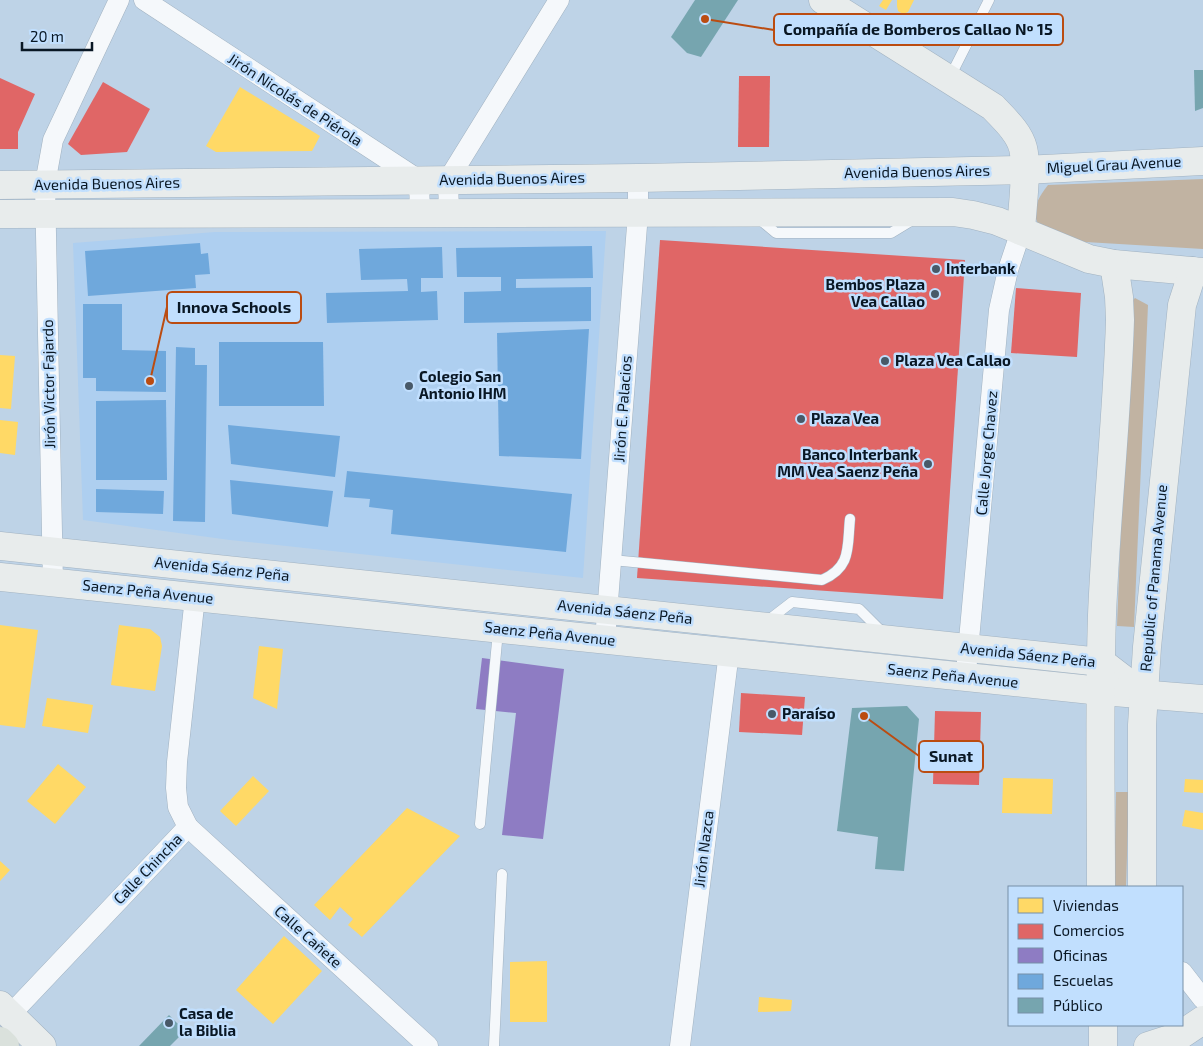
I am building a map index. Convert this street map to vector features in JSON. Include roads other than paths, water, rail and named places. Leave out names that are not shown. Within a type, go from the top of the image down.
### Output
[{"type":"main road","points":[[823,0],[993,107],[1013,129],[1023,148],[1024,170],[1021,231]]},
{"type":"main road","name":"Miguel Grau Avenue","points":[[1024,170],[1203,161]]},
{"type":"main road","name":"Avenida Buenos Aires","points":[[0,184],[638,178],[1024,170]]},
{"type":"main road","name":"Avenida Buenos Aires","points":[[0,214],[923,212],[973,215],[1021,231],[1089,259],[1114,264],[1198,271]]},
{"type":"main road","points":[[1101,886],[1101,662],[1107,508],[1120,330],[1119,297],[1114,264]]},
{"type":"main road","name":"Republic of Panama Avenue","points":[[1142,886],[1142,741],[1146,647],[1182,305],[1198,271]]},
{"type":"main road","points":[[0,546],[53,551]]},
{"type":"main road","name":"Avenida Sáenz Peña","points":[[53,551],[1101,662],[1144,695]]},
{"type":"main road","name":"Saenz Peña Avenue","points":[[0,577],[1101,691]]},
{"type":"main road","name":"Avenida Sáenz Peña","points":[[1101,691],[1144,695]]},
{"type":"main road","points":[[1144,695],[1203,699]]},
{"type":"main road","points":[[5,1010],[42,1046]]},
{"type":"main road","points":[[1148,1046],[1180,1036],[1203,1020]]},
{"type":"main road","points":[[1103,1026],[1103,1046]]},
{"type":"main road","points":[[1142,1026],[1142,1046]]},
{"type":"main road","points":[[0,1041],[5,1046]]},
{"type":"street","name":"Jirón Victor Fajardo","points":[[53,583],[45,184],[52,140],[119,0]]},
{"type":"street","name":"Jirón Nicolás de Piérola","points":[[144,0],[419,180]]},
{"type":"street","points":[[449,213],[448,180],[559,0]]},
{"type":"street","name":"Jirón E. Palacios","points":[[605,640],[638,213],[638,178]]},
{"type":"street","points":[[419,180],[420,214]]},
{"type":"street","name":"Calle Jorge Chavez","points":[[966,677],[1000,310],[1008,270],[1021,231]]},
{"type":"street","name":"Calle Chincha","points":[[5,1010],[188,827],[178,807],[176,788],[195,598]]},
{"type":"street","name":"Jirón Nazca","points":[[680,1046],[729,652]]},
{"type":"street","name":"Calle Cañete","points":[[188,827],[428,1046]]},
{"type":"street","points":[[1183,973],[1203,999]]},
{"type":"lane","points":[[948,79],[989,0]]},
{"type":"lane","points":[[612,560],[822,580],[835,574],[843,564],[847,552],[850,519]]},
{"type":"lane","points":[[480,824],[498,629]]},
{"type":"lane","points":[[494,1046],[502,874]]},
{"type":"place","name":"Compañía de Bomberos Callao Nº 15","points":[[705,19]]},
{"type":"place","name":"Interbank","points":[[936,269]]},
{"type":"place","name":"Bembos Plaza Vea Callao","points":[[935,294]]},
{"type":"place","name":"Plaza Vea Callao","points":[[885,361]]},
{"type":"place","name":"Innova Schools","points":[[150,381]]},
{"type":"place","name":"Colegio San Antonio IHM","points":[[409,386]]},
{"type":"place","name":"Plaza Vea","points":[[801,419]]},
{"type":"place","name":"Banco Interbank MM Vea Saenz Peña","points":[[928,464]]},
{"type":"place","name":"Paraíso","points":[[772,714]]},
{"type":"place","name":"Sunat","points":[[864,716]]},
{"type":"place","name":"Casa de la Biblia","points":[[169,1023]]}]
